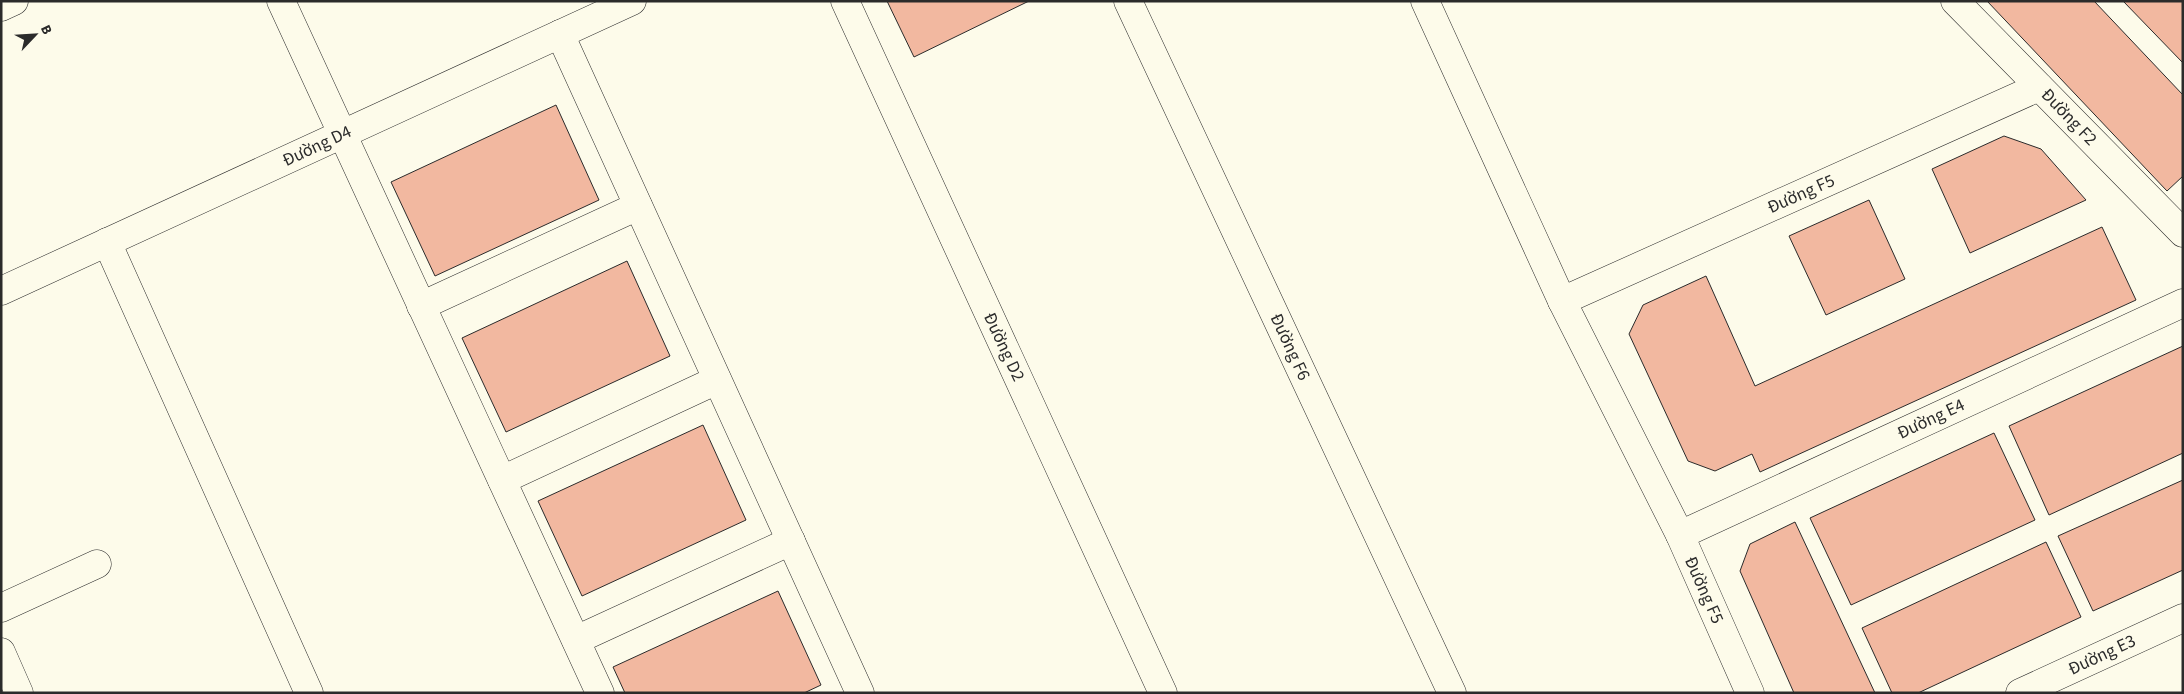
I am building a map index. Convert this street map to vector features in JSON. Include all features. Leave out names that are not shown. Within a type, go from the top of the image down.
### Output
[{"type":"street","points":[[1,7],[14,1]]},
{"type":"street","points":[[281,1],[600,693]]},
{"type":"street","name":"Đường D4","points":[[1,291],[632,1]]},
{"type":"street","name":"Đường D2","points":[[845,1],[1163,693]]},
{"type":"street","name":"Đường F6","points":[[1128,1],[1452,693]]},
{"type":"street","name":"Đường F5","points":[[1425,1],[1562,301],[1680,535],[1750,693]]},
{"type":"street","name":"Đường F2","points":[[1955,1],[2183,233]]},
{"type":"street","points":[[560,34],[860,693]]},
{"type":"street","name":"Đường F5","points":[[1562,301],[2039,87]]},
{"type":"street","points":[[421,306],[638,206]]},
{"type":"street","points":[[108,242],[309,693]]},
{"type":"street","name":"Đường E4","points":[[1680,535],[2183,303]]},
{"type":"street","points":[[502,480],[717,380]]},
{"type":"street","points":[[576,640],[791,541]]},
{"type":"street","points":[[1,608],[97,564]]},
{"type":"street","name":"Đường E3","points":[[2029,691],[2183,618]]},
{"type":"street","points":[[1,652],[19,693]]},
{"type":"building","points":[[887,1],[1029,1],[914,57]]},
{"type":"building","points":[[1987,1],[2094,1],[2183,95],[2183,176],[2167,191]]},
{"type":"building","points":[[2123,1],[2183,1],[2183,63]]},
{"type":"building","points":[[556,105],[599,200],[435,276],[391,182]]},
{"type":"building","points":[[2004,136],[2041,149],[2086,200],[1970,253],[1932,169]]},
{"type":"building","points":[[1869,200],[1905,279],[1826,315],[1789,236]]},
{"type":"building","points":[[2102,227],[2136,300],[1760,472],[1752,454],[1715,471],[1688,461],[1629,334],[1643,305],[1706,276],[1755,386]]},
{"type":"building","points":[[627,261],[670,356],[506,432],[462,338]]},
{"type":"building","points":[[2183,346],[2183,453],[2049,515],[2009,426]]},
{"type":"building","points":[[703,425],[746,520],[582,596],[538,501]]},
{"type":"building","points":[[1994,433],[2035,520],[1851,605],[1810,518]]},
{"type":"building","points":[[2183,480],[2183,570],[2093,611],[2058,536]]},
{"type":"building","points":[[1795,522],[1875,693],[1794,693],[1740,571],[1750,544]]},
{"type":"building","points":[[2046,542],[2081,617],[1918,693],[1892,693],[1862,628]]},
{"type":"building","points":[[778,591],[821,685],[804,693],[625,693],[613,667]]}]
